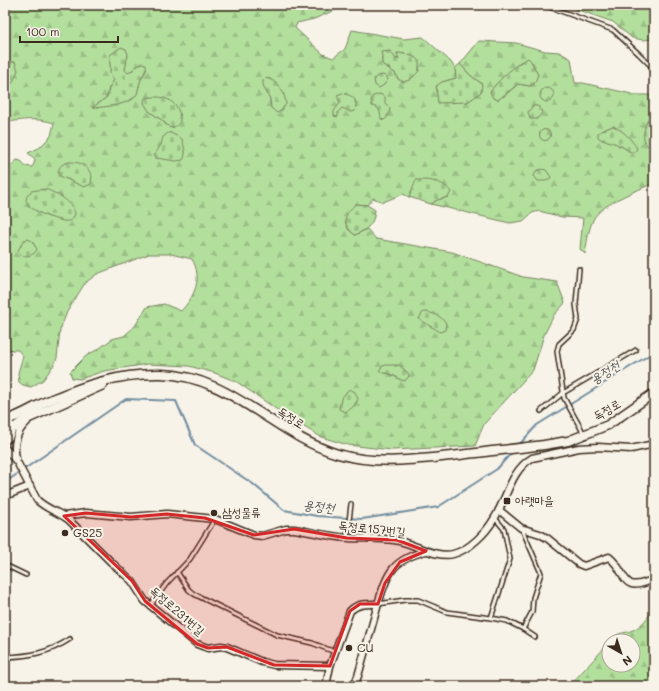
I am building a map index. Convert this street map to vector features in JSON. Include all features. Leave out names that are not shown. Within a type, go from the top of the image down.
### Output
[{"type":"street","name":"독정로","points":[[6,419],[12,418],[76,389],[102,381],[142,374],[163,374],[184,377],[210,384],[238,398],[301,439],[338,454],[365,460],[402,461],[568,441],[608,425],[654,393]]},
{"type":"street","name":"독정로","points":[[9,435],[22,422],[39,413],[121,378]]},
{"type":"street","points":[[620,418],[654,399]]},
{"type":"street","points":[[17,462],[14,447],[17,434],[26,423],[39,413]]},
{"type":"street","points":[[6,419],[9,422],[10,447],[17,462]]},
{"type":"street","name":"독정로157번길","points":[[64,516],[86,513],[131,517],[167,514],[215,520],[254,535],[262,536],[286,529],[294,529],[347,538],[397,540],[426,551],[452,555],[460,552],[478,538],[495,518],[510,484],[526,462],[532,458],[584,448],[631,449],[654,444]]},
{"type":"street","points":[[5,448],[17,462]]},
{"type":"street","name":"독정로231번길","points":[[17,462],[37,500],[41,504],[64,516],[111,562],[132,580],[141,596],[150,606],[197,644],[208,648],[227,646],[262,662],[274,665],[330,666]]},
{"type":"street","points":[[5,496],[30,486]]},
{"type":"street","points":[[499,510],[521,528],[540,534],[547,538],[579,564],[584,566],[609,557],[613,560],[627,581],[632,584],[642,584],[654,579]]},
{"type":"street","points":[[354,686],[385,582],[393,568],[407,558],[426,551]]},
{"type":"street","points":[[326,686],[330,666],[350,611],[360,604],[378,604]]},
{"type":"lane","points":[[544,5],[613,30],[654,69]]},
{"type":"lane","points":[[579,269],[576,304],[578,319],[574,330],[557,347],[564,398],[584,435]]},
{"type":"lane","points":[[541,411],[563,393],[636,350]]},
{"type":"lane","points":[[347,538],[351,504]]},
{"type":"lane","points":[[491,618],[510,560],[504,529],[495,518]]},
{"type":"lane","points":[[150,606],[167,583],[190,559],[215,520]]},
{"type":"lane","points":[[521,528],[525,534],[541,573],[533,598],[532,612],[523,629]]},
{"type":"lane","points":[[5,565],[26,575]]},
{"type":"lane","points":[[177,572],[189,590],[194,594],[277,635],[312,643],[335,652]]},
{"type":"lane","points":[[378,604],[405,600],[418,600],[447,612],[507,621],[523,629],[535,638]]},
{"type":"lane","points":[[5,657],[25,656],[51,650],[70,639]]},
{"type":"highlighted area","points":[[86,513],[131,517],[167,514],[205,518],[254,535],[294,529],[347,538],[397,540],[426,551],[400,562],[385,583],[378,604],[360,604],[350,611],[330,666],[274,665],[227,647],[208,648],[197,644],[145,601],[132,581],[64,516]]},
{"type":"green space","points":[[5,5],[347,5],[314,19],[297,23],[295,28],[323,54],[333,58],[345,49],[352,30],[404,39],[423,37],[450,61],[455,68],[456,78],[442,82],[482,84],[470,75],[460,64],[479,41],[516,43],[545,51],[559,52],[571,59],[575,83],[583,83],[636,95],[654,95],[654,112],[646,123],[645,128],[654,151],[654,183],[620,198],[603,208],[597,214],[590,228],[585,254],[580,249],[583,218],[562,217],[539,211],[532,213],[523,221],[510,223],[431,204],[437,200],[448,197],[416,180],[409,197],[403,194],[383,202],[373,198],[367,205],[356,204],[345,221],[348,229],[355,235],[367,229],[376,239],[452,252],[523,277],[557,282],[565,303],[554,315],[544,335],[533,370],[484,424],[475,446],[392,450],[348,445],[321,437],[289,418],[237,382],[215,373],[189,366],[148,364],[104,371],[80,379],[72,378],[70,372],[86,356],[112,339],[124,336],[135,326],[147,307],[164,304],[181,311],[186,305],[194,293],[196,286],[197,273],[195,266],[192,259],[171,254],[149,254],[97,274],[85,283],[67,312],[60,330],[57,358],[53,366],[43,380],[31,387],[23,385],[19,382],[18,373],[23,356],[18,350],[5,350],[5,171],[17,160],[21,161],[26,166],[32,167],[35,159],[28,153],[39,148],[51,136],[54,123],[42,120],[30,120],[5,123],[5,91],[8,88],[14,62],[5,63]],"holes":[[[126,49],[127,54],[125,70],[129,74],[142,63],[147,69],[140,81],[138,90],[133,99],[120,104],[93,108],[107,97],[109,88],[114,80],[110,73],[111,66],[109,60]],[[397,53],[419,66],[419,71],[411,79],[404,82],[398,79],[395,73],[382,64],[382,56],[399,59]],[[528,59],[531,61],[538,75],[530,86],[518,84],[503,97],[494,86],[520,62]],[[269,78],[278,86],[284,95],[271,108],[270,99],[265,89]],[[170,100],[181,115],[166,125],[149,111]],[[613,126],[623,132],[630,152],[617,144],[602,140],[601,131]],[[175,135],[182,143],[185,153],[156,158],[158,150],[162,144]],[[51,192],[69,203],[60,219],[46,216],[36,209]],[[399,365],[408,373],[401,380],[390,374]]]},
{"type":"green space","points":[[564,5],[654,5],[654,39],[643,40],[632,38],[613,22]]},
{"type":"green space","points":[[121,47],[126,49],[128,54],[125,70],[128,73],[142,63],[146,64],[146,69],[140,82],[137,94],[134,98],[123,103],[92,108],[107,97],[109,88],[114,80],[110,73],[110,55]]},
{"type":"green space","points":[[390,51],[396,59],[399,59],[397,53],[408,55],[419,60],[419,71],[411,79],[404,82],[398,79],[395,73],[382,64],[381,52]]},
{"type":"green space","points":[[528,58],[538,75],[534,84],[530,86],[518,84],[498,100],[493,98],[490,92],[497,83],[513,68]]},
{"type":"green space","points":[[15,62],[18,70],[11,84],[5,91],[5,63]]},
{"type":"green space","points":[[460,64],[470,75],[482,84],[481,92],[468,102],[438,103],[436,86],[442,82],[456,78],[455,68]]},
{"type":"green space","points":[[377,76],[386,76],[388,79],[384,85],[379,88],[375,85],[374,79]]},
{"type":"green space","points":[[265,78],[274,81],[284,96],[286,104],[282,110],[277,113],[271,108],[270,99],[263,85],[263,80]]},
{"type":"green space","points":[[544,88],[550,88],[554,92],[554,98],[550,102],[544,102],[540,98],[540,92]]},
{"type":"green space","points":[[342,93],[350,95],[354,99],[356,104],[355,111],[350,112],[342,108],[338,112],[338,117],[334,116],[334,111],[340,103],[337,95]]},
{"type":"green space","points":[[380,94],[385,97],[385,103],[390,108],[388,116],[384,120],[381,119],[378,109],[372,106],[371,100],[373,96]]},
{"type":"green space","points":[[161,97],[173,103],[179,111],[179,124],[170,128],[149,111],[144,103],[145,98]]},
{"type":"green space","points":[[533,106],[538,106],[541,109],[542,113],[537,119],[530,119],[528,112]]},
{"type":"green space","points":[[654,112],[653,150],[644,140],[644,132],[647,122]]},
{"type":"green space","points":[[613,126],[624,133],[632,141],[637,148],[635,152],[630,152],[619,145],[598,137],[598,133]]},
{"type":"green space","points":[[545,129],[549,131],[551,135],[549,139],[545,141],[541,139],[539,135],[541,131]]},
{"type":"green space","points":[[168,133],[182,139],[185,153],[183,160],[176,161],[156,158],[154,155],[161,145],[163,137]]},
{"type":"green space","points":[[69,162],[83,165],[88,169],[92,176],[91,184],[84,187],[60,176],[58,172],[61,166]]},
{"type":"green space","points":[[542,169],[546,170],[551,177],[550,179],[538,181],[534,176],[536,171]]},
{"type":"green space","points":[[416,180],[440,183],[451,192],[448,197],[437,200],[431,204],[409,197]]},
{"type":"green space","points":[[45,189],[68,201],[74,209],[75,214],[72,219],[65,221],[54,219],[29,206],[26,200],[31,191]]},
{"type":"green space","points":[[356,204],[367,205],[375,210],[373,219],[369,226],[355,235],[347,227],[345,219],[348,212]]},
{"type":"green space","points":[[28,239],[32,241],[37,249],[30,255],[21,255],[18,250],[24,240]]},
{"type":"green space","points":[[423,312],[442,318],[446,323],[445,330],[440,332],[419,319]]},
{"type":"green space","points":[[386,365],[399,365],[408,373],[409,376],[405,381],[379,370]]},
{"type":"green space","points":[[349,389],[355,392],[358,399],[350,410],[345,412],[339,409],[341,399]]},
{"type":"green space","points":[[654,609],[654,686],[569,686],[601,652],[601,673],[641,673],[641,633],[622,633],[636,628],[645,621]]},
{"type":"waterway","name":"용정천","points":[[518,446],[537,425],[654,352]]},
{"type":"waterway","name":"용정천","points":[[5,481],[126,399],[176,401],[195,445],[253,484],[284,510],[317,516],[362,519],[438,507],[497,469],[512,452]]},
{"type":"place","name":"아랫마을","points":[[507,501]]},
{"type":"place","name":"삼성물류","points":[[214,513]]},
{"type":"place","name":"GS25","points":[[65,533]]},
{"type":"place","name":"CU","points":[[349,648]]}]
